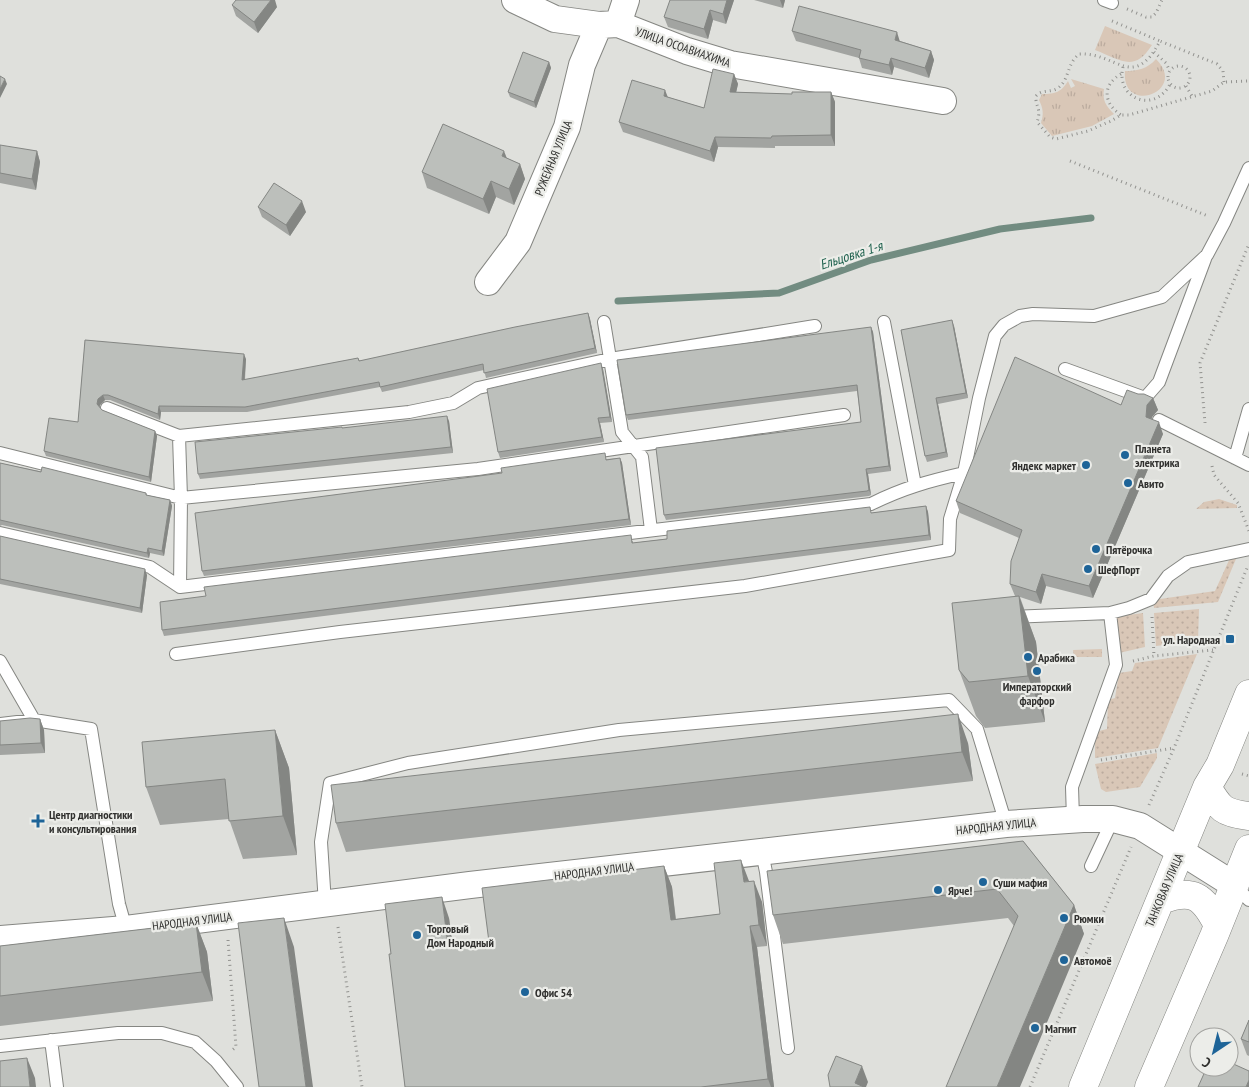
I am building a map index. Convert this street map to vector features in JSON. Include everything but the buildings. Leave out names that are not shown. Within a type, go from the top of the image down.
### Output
[{"type":"highway","name":"ТАНКОВАЯ УЛИЦА","points":[[1083,1087],[1207,787],[1220,765],[1249,694]]},
{"type":"highway","points":[[1207,787],[1216,802],[1230,814],[1249,816]]},
{"type":"highway","points":[[1149,1087],[1218,925],[1242,892],[1249,849]]},
{"type":"highway","points":[[1161,900],[1178,894],[1195,896],[1209,908],[1218,925]]},
{"type":"street","name":"УЛИЦА ОСОАВИАХИМА","points":[[515,0],[555,19],[608,25],[730,64],[943,100]]},
{"type":"street","name":"РУЖЕЙНАЯ УЛИЦА","points":[[488,282],[518,242],[566,127],[582,65],[626,0]]},
{"type":"street","name":"НАРОДНАЯ УЛИЦА","points":[[0,939],[332,913],[762,852],[1006,824],[1073,819],[1113,819],[1140,826],[1242,892]]},
{"type":"lane","points":[[1065,369],[1145,398],[1159,382],[1206,255],[1224,223],[1249,168]]},
{"type":"lane","points":[[176,654],[340,632],[745,586],[948,550],[950,519],[964,474],[979,398],[995,336],[1004,325],[1020,316],[1033,314],[1094,316],[1162,297],[1206,255]]},
{"type":"lane","points":[[604,322],[622,432],[642,456],[651,530]]},
{"type":"lane","points":[[884,322],[915,485]]},
{"type":"lane","points":[[107,408],[179,436],[409,412],[453,402],[478,388],[610,359],[815,326]]},
{"type":"lane","points":[[1235,458],[1249,409]]},
{"type":"lane","points":[[0,453],[181,498],[478,469],[844,415]]},
{"type":"lane","points":[[1158,420],[1249,465]]},
{"type":"lane","points":[[179,436],[181,498],[180,586]]},
{"type":"lane","points":[[0,533],[150,567],[180,586],[871,504],[915,485],[964,474]]},
{"type":"lane","points":[[998,617],[1110,613],[1129,608],[1151,599],[1168,576],[1188,562],[1249,549]]},
{"type":"lane","points":[[1073,819],[1072,787],[1116,665],[1110,613]]},
{"type":"lane","points":[[0,661],[34,720]]},
{"type":"lane","points":[[332,913],[321,842],[330,783],[408,763],[619,730],[949,700],[977,729],[1006,824]]},
{"type":"lane","points":[[0,724],[34,720],[91,729],[120,904],[126,929]]},
{"type":"lane","points":[[1091,866],[1113,819]]},
{"type":"lane","points":[[762,852],[788,1048]]},
{"type":"lane","points":[[0,1046],[118,1033],[162,1033],[195,1042],[216,1061],[236,1087]]},
{"type":"lane","points":[[51,1040],[57,1087]]},
{"type":"path","points":[[1162,0],[1152,17],[1146,17],[1108,2],[1106,19],[1217,64],[1223,71],[1224,82]]},
{"type":"path","points":[[1121,114],[1088,131],[1053,139],[1038,124],[1040,108],[1035,98],[1039,92],[1057,89],[1063,83],[1070,64],[1079,54],[1089,54],[1123,67],[1131,68],[1142,64],[1151,57],[1160,41]]},
{"type":"path","points":[[1154,52],[1166,63],[1170,71],[1168,79],[1170,84],[1176,88],[1186,86],[1190,75],[1187,70],[1177,67],[1170,71]]},
{"type":"path","points":[[1123,67],[1121,74],[1125,88],[1135,98],[1142,100],[1156,99],[1167,90],[1170,84]]},
{"type":"path","points":[[1121,74],[1110,82],[1107,96],[1109,104],[1121,114],[1129,114],[1212,91],[1224,82],[1249,81]]},
{"type":"path","points":[[1186,86],[1192,96]]},
{"type":"path","points":[[1070,161],[1224,223]]},
{"type":"path","points":[[1249,244],[1200,363],[1207,444],[1214,475],[1238,503],[1249,531]]},
{"type":"path","points":[[1030,1087],[1174,748],[1249,563]]},
{"type":"path","points":[[1151,599],[1154,656],[1214,650]]},
{"type":"path","points":[[1080,763],[1174,748]]},
{"type":"path","points":[[332,913],[362,1087]]},
{"type":"path","points":[[216,1061],[236,1047],[226,932]]},
{"type":"green space","points":[[1105,26],[1152,45],[1145,54],[1133,62],[1126,62],[1112,57],[1095,50]]},
{"type":"green space","points":[[1156,59],[1164,71],[1165,81],[1160,89],[1142,96],[1133,93],[1127,85],[1125,71],[1142,69]]},
{"type":"green space","points":[[1071,79],[1104,89],[1105,103],[1114,114],[1092,126],[1052,136],[1041,123],[1043,111],[1039,100],[1042,94],[1058,92],[1068,81],[1071,88],[1075,86]]},
{"type":"green space","points":[[1219,499],[1237,505],[1237,508],[1196,509],[1204,502]]},
{"type":"green space","points":[[1230,558],[1236,559],[1218,602],[1154,608],[1153,600],[1215,591]]},
{"type":"green space","points":[[1199,609],[1198,641],[1156,646],[1154,613]]},
{"type":"green space","points":[[1143,613],[1145,647],[1119,653],[1114,617]]},
{"type":"green space","points":[[1102,649],[1102,657],[1074,657],[1073,650]]},
{"type":"green space","points":[[1197,654],[1158,748],[1095,758],[1095,732],[1107,729],[1108,700],[1115,698],[1119,673],[1132,671],[1135,663]]},
{"type":"green space","points":[[1157,753],[1157,758],[1140,787],[1106,792],[1101,789],[1095,764]]},
{"type":"waterway","name":"Ельцовка 1-я","points":[[618,301],[779,293],[871,260],[1000,229],[1091,218]]},
{"type":"place","name":"Планета электрика","points":[[1125,455]]},
{"type":"place","name":"Яндекс маркет","points":[[1086,465]]},
{"type":"place","name":"Авито","points":[[1128,483]]},
{"type":"place","name":"Пятёрочка","points":[[1096,549]]},
{"type":"place","name":"ШефПорт","points":[[1088,569]]},
{"type":"place","name":"ул. Народная","points":[[1230,639]]},
{"type":"place","name":"Арабика","points":[[1028,657]]},
{"type":"place","name":"Императорский фарфор","points":[[1037,671]]},
{"type":"place","name":"Центр диагностики и консультирования","points":[[38,821]]},
{"type":"place","name":"Суши мафия","points":[[983,882]]},
{"type":"place","name":"Ярче!","points":[[938,890]]},
{"type":"place","name":"Рюмки","points":[[1064,918]]},
{"type":"place","name":"Торговый Дом Народный","points":[[417,935]]},
{"type":"place","name":"Автомоё","points":[[1064,960]]},
{"type":"place","name":"Офис 54","points":[[525,992]]},
{"type":"place","name":"Магнит","points":[[1035,1028]]}]
